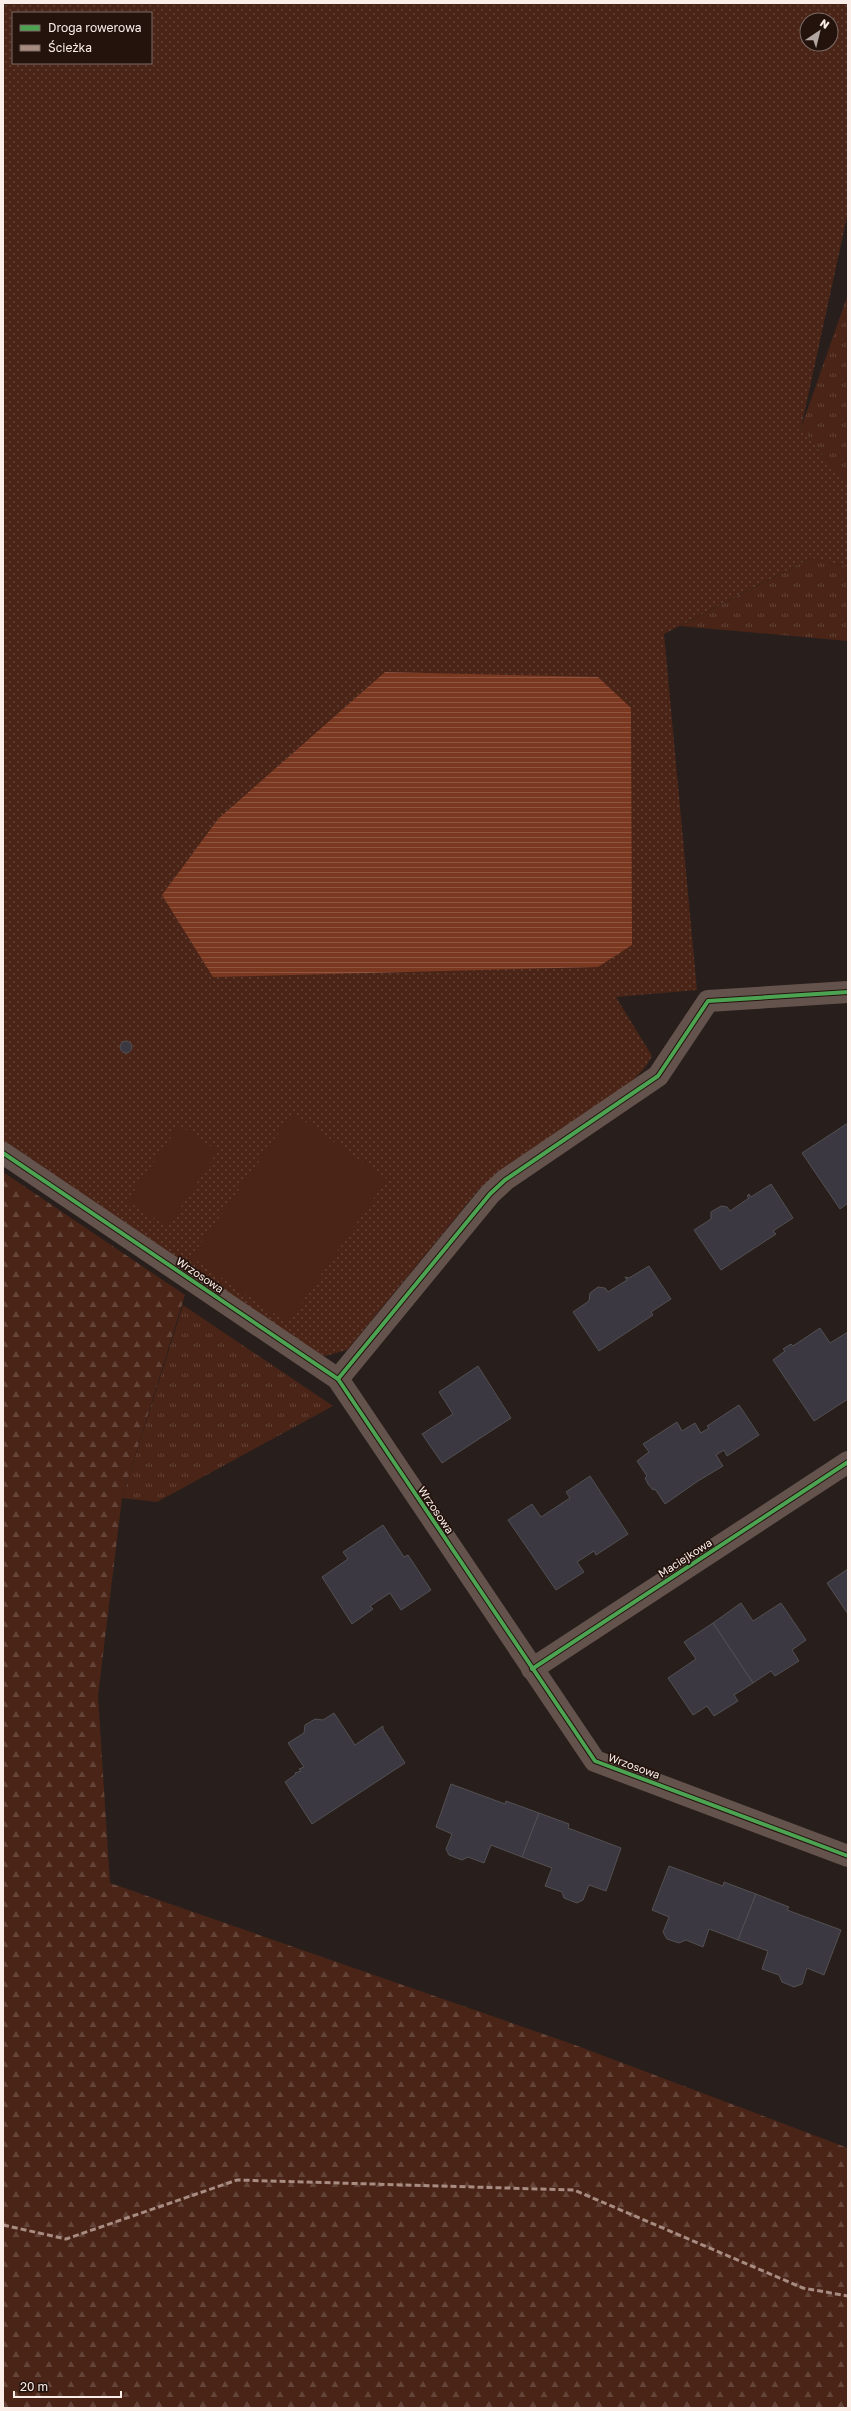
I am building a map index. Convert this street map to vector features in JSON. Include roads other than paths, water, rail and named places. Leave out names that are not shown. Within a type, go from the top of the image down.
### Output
[{"type":"street","points":[[338,1379],[490,1194],[505,1180],[658,1076],[708,1001],[848,992]]},
{"type":"street","name":"Wrzosowa","points":[[3,1153],[338,1379],[595,1761],[848,1856]]},
{"type":"street","name":"Maciejkowa","points":[[532,1669],[848,1462]]}]
